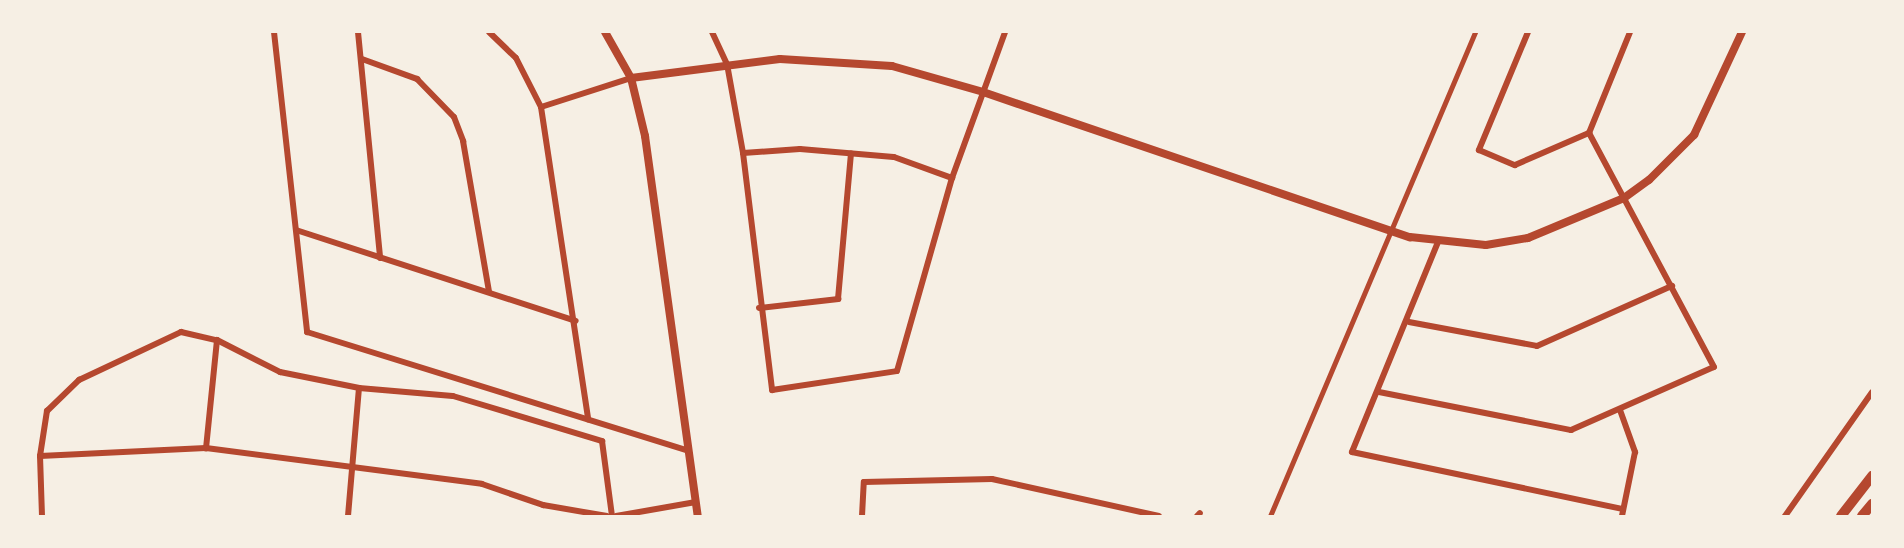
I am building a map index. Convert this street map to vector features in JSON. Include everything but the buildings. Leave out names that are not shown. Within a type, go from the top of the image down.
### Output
[{"type":"highway","points":[[1841,516],[1872,476]]},
{"type":"highway","points":[[1863,516],[1872,504]]},
{"type":"street","points":[[274,32],[307,332],[688,451]]},
{"type":"street","points":[[358,32],[380,258]]},
{"type":"street","points":[[489,32],[516,58],[541,107],[589,419]]},
{"type":"street","points":[[605,32],[631,78],[645,136],[698,516]]},
{"type":"street","points":[[712,32],[727,64],[743,153],[759,308],[772,390],[897,371],[952,178],[1005,32]]},
{"type":"street","points":[[1270,516],[1475,32]]},
{"type":"street","points":[[1528,32],[1479,150],[1514,165],[1588,133],[1630,32]]},
{"type":"street","points":[[541,107],[631,78],[727,64],[828,59],[892,66],[983,92],[1391,230],[1438,242],[1486,245],[1528,238],[1625,198],[1672,160],[1693,135],[1742,32]]},
{"type":"street","points":[[362,59],[417,79],[454,117],[463,141],[489,292]]},
{"type":"street","points":[[1379,391],[1572,430],[1714,368],[1588,133]]},
{"type":"street","points":[[743,153],[800,149],[894,157],[952,178]]},
{"type":"street","points":[[759,308],[838,299],[851,154]]},
{"type":"street","points":[[296,230],[576,321]]},
{"type":"street","points":[[1438,242],[1409,322],[1352,452],[1622,513],[1635,452],[1620,410]]},
{"type":"street","points":[[1409,322],[1537,346],[1672,286]]},
{"type":"street","points":[[42,516],[40,456],[47,411],[79,380],[181,332],[217,340],[280,372],[359,388],[453,396],[602,441],[612,516]]},
{"type":"street","points":[[206,449],[217,340]]},
{"type":"street","points":[[348,516],[359,388]]},
{"type":"street","points":[[1785,516],[1872,392]]},
{"type":"street","points":[[40,456],[206,449],[482,484],[543,505],[612,516],[696,502]]},
{"type":"street","points":[[862,516],[864,482],[992,479],[1159,516]]}]
